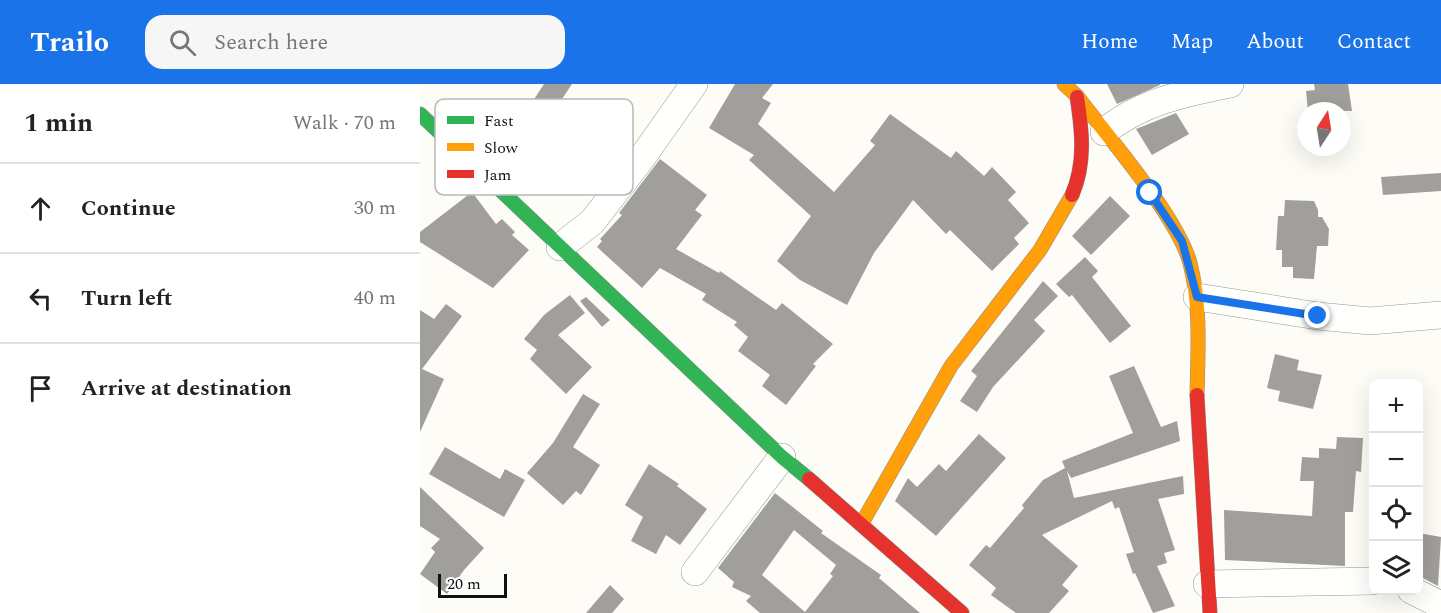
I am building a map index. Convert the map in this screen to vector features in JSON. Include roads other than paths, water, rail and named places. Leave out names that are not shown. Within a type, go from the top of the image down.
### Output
[{"type":"street","points":[[633,169],[694,84]]},
{"type":"street","points":[[1064,84],[1080,90],[1104,132],[1182,241],[1197,297],[1197,407],[1210,613]]},
{"type":"street","points":[[1104,132],[1118,121],[1159,102],[1230,84]]},
{"type":"street","points":[[862,523],[917,422],[965,346],[1056,224],[1076,187],[1082,159],[1080,90]]},
{"type":"street","points":[[420,114],[435,128]]},
{"type":"street","points":[[506,195],[782,457],[862,523],[962,613]]},
{"type":"street","points":[[561,247],[592,222],[613,195]]},
{"type":"street","points":[[1197,297],[1318,316],[1370,321],[1441,315]]},
{"type":"street","points":[[695,572],[782,457]]},
{"type":"street","points":[[1207,584],[1369,581]]},
{"type":"street","points":[[1420,595],[1441,605]]}]
